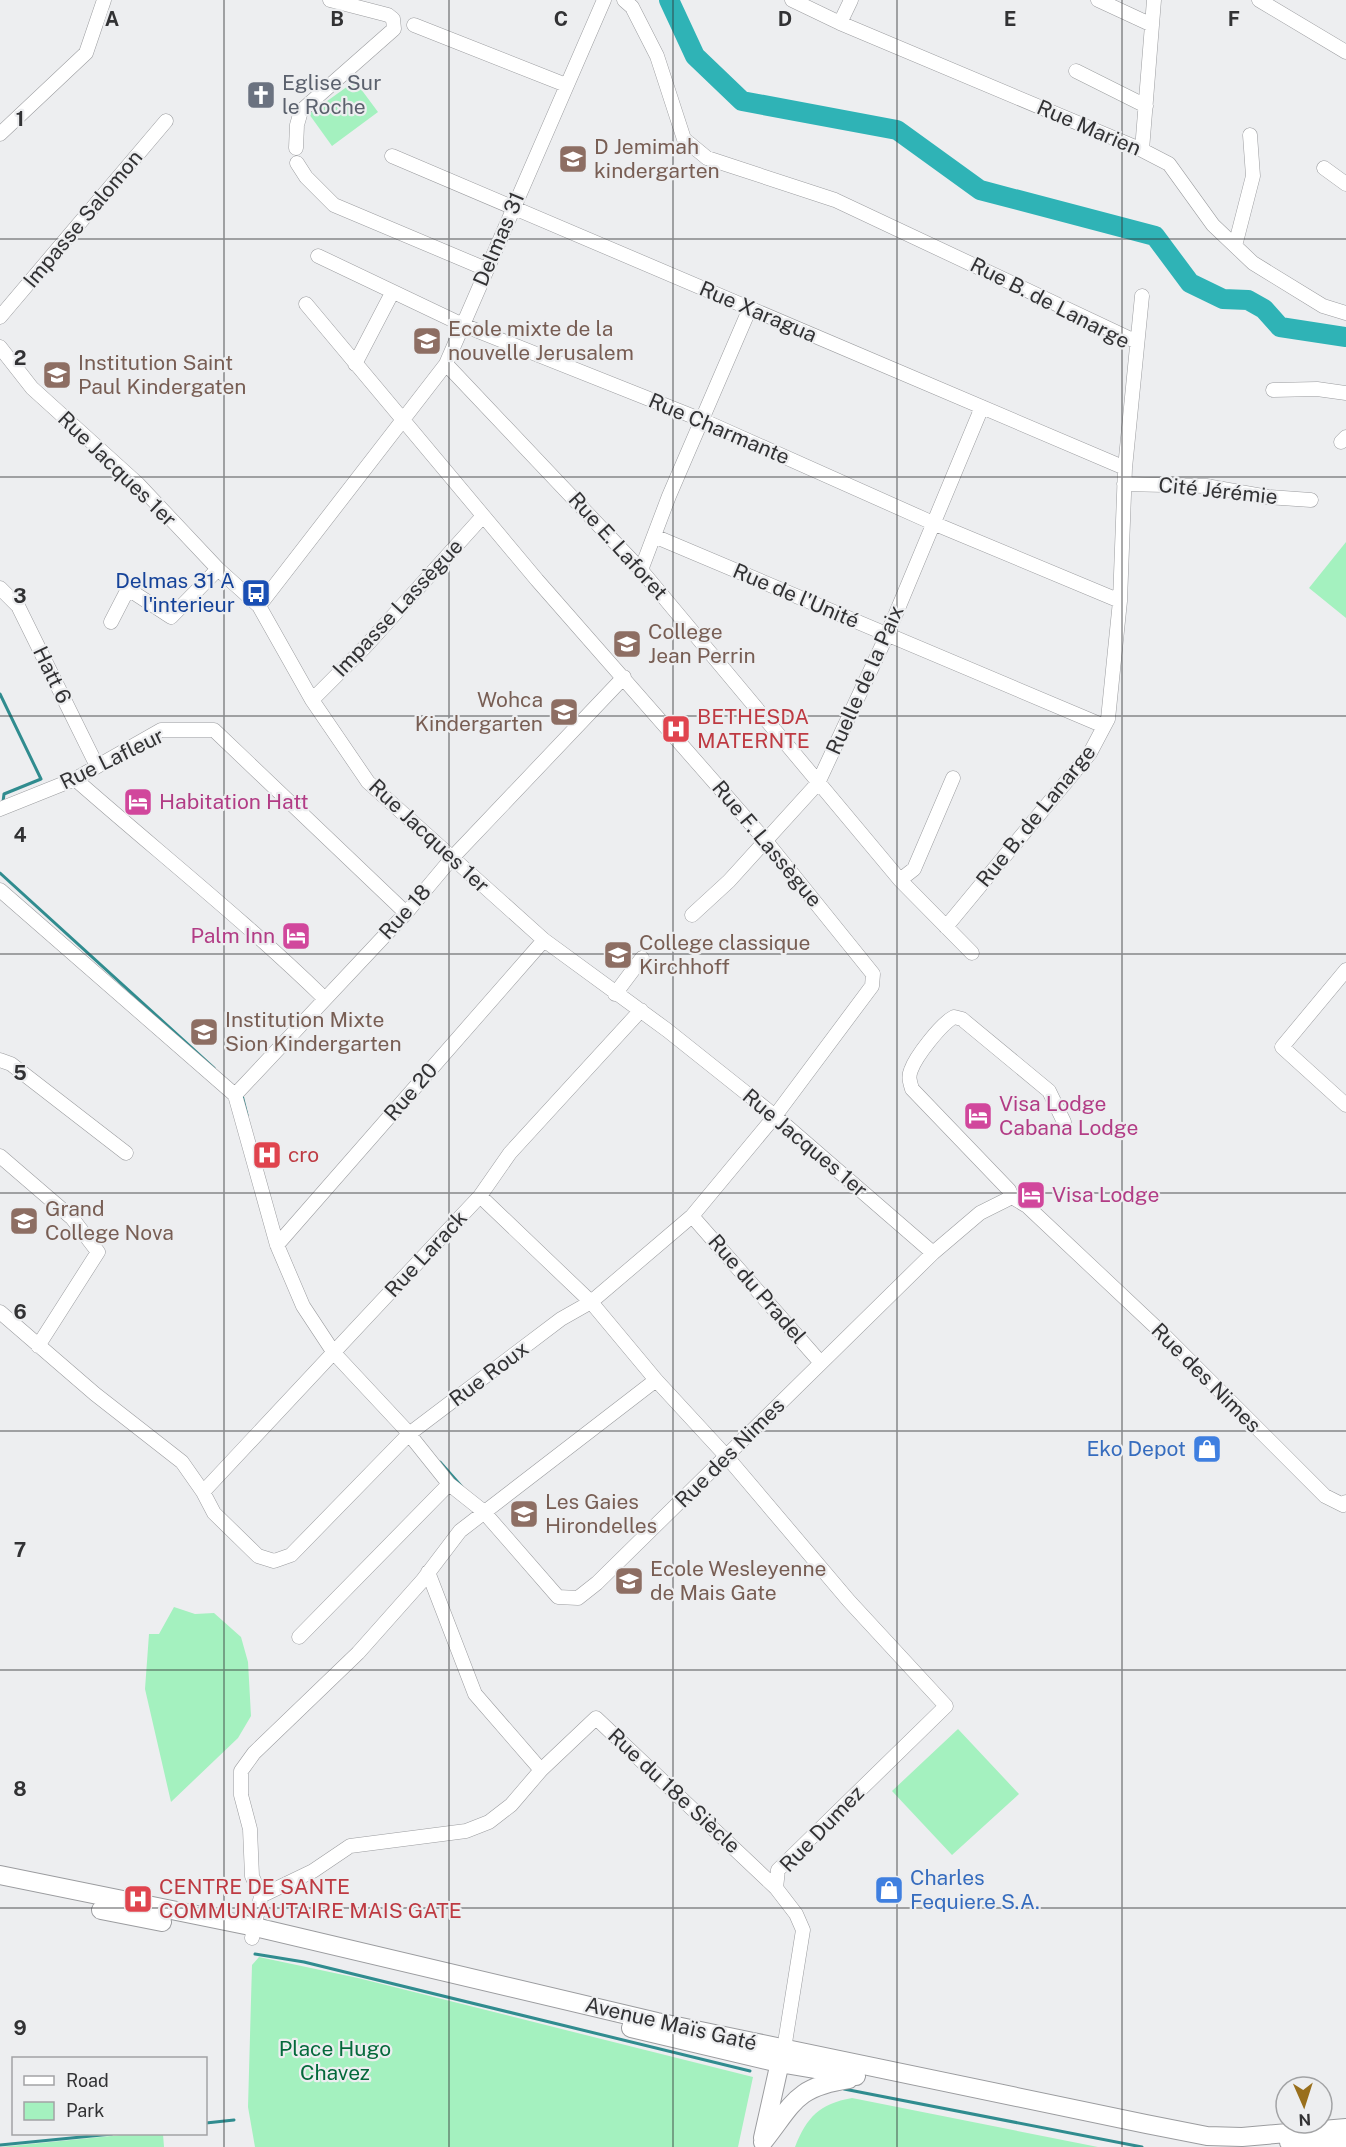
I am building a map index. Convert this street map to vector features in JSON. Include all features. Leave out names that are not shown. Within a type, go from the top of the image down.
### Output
[{"type":"main road","name":"Avenue Maïs Gaté","points":[[0,1875],[254,1932],[862,2077],[1203,2146],[1221,2147]]},
{"type":"main road","name":"Avenue Maïs Gaté","points":[[0,1887],[127,1916],[254,1932]]},
{"type":"main road","name":"Avenue Maïs Gaté","points":[[781,2056],[1207,2136],[1242,2137],[1346,2128]]},
{"type":"main road","points":[[762,2144],[781,2056]]},
{"type":"main road","points":[[762,2144],[792,2101],[810,2089],[834,2081],[862,2077]]},
{"type":"main road","points":[[1231,2147],[1281,2142],[1346,2141]]},
{"type":"street","points":[[0,134],[86,53],[104,0]]},
{"type":"street","points":[[296,148],[297,124],[301,111],[394,29],[393,19],[388,15],[330,0]]},
{"type":"street","name":"Delmas 31","points":[[259,606],[404,422],[446,364],[512,207],[604,0]]},
{"type":"street","name":"Rue B. de Lanarge","points":[[624,0],[632,7],[657,56],[684,139],[707,158],[835,200],[1137,342],[1125,468],[1120,601],[1108,719],[1090,753],[946,927]]},
{"type":"street","name":"Rue Marien","points":[[792,0],[840,23],[1142,150],[1169,164],[1213,225],[1253,263],[1323,306],[1346,314]]},
{"type":"street","points":[[840,23],[851,0]]},
{"type":"street","points":[[1098,0],[1152,25]]},
{"type":"street","points":[[1142,150],[1154,0]]},
{"type":"street","points":[[1259,0],[1344,49]]},
{"type":"street","points":[[414,25],[566,85]]},
{"type":"street","points":[[1076,70],[1146,106]]},
{"type":"street","name":"Impasse Salomon","points":[[0,317],[166,121]]},
{"type":"street","points":[[1235,246],[1253,177],[1250,135]]},
{"type":"street","name":"Rue Xaragua","points":[[392,156],[1125,468]]},
{"type":"street","points":[[297,163],[306,177],[334,205],[486,269]]},
{"type":"street","points":[[1324,168],[1346,184]]},
{"type":"street","name":"Rue Charmante","points":[[318,256],[463,325],[702,420],[933,523],[1120,601]]},
{"type":"street","points":[[356,364],[393,293]]},
{"type":"street","points":[[1137,342],[1142,296]]},
{"type":"street","name":"Rue F. Lassègue","points":[[306,304],[483,516],[765,840],[873,974],[874,980],[854,1014],[775,1116]]},
{"type":"street","points":[[641,570],[750,308]]},
{"type":"street","name":"Rue Jacques 1er","points":[[0,347],[32,388],[138,484],[218,569],[259,606],[312,700],[368,782],[544,940],[615,994],[641,1010],[775,1116],[933,1254]]},
{"type":"street","name":"Rue E. Laforet","points":[[446,364],[641,570],[900,880],[972,953]]},
{"type":"street","points":[[1273,390],[1317,389],[1346,393]]},
{"type":"street","name":"Ruelle de la Paix","points":[[692,915],[729,881],[818,783],[887,635],[982,407]]},
{"type":"street","name":"Cité Jérémie","points":[[1124,484],[1206,486],[1268,497],[1311,500]]},
{"type":"street","name":"Impasse Lassègue","points":[[312,700],[365,647],[483,516]]},
{"type":"street","name":"Rue de l'Unité","points":[[654,536],[1104,726]]},
{"type":"street","points":[[111,622],[128,589],[171,617],[218,569]]},
{"type":"street","name":"Hatt 6","points":[[0,588],[18,606],[97,766]]},
{"type":"street","name":"Rue 18","points":[[235,1095],[406,913],[452,858],[624,677]]},
{"type":"street","name":"Rue Lafleur","points":[[0,809],[75,779],[161,730],[214,730],[406,913]]},
{"type":"street","points":[[900,880],[914,869],[953,778]]},
{"type":"street","points":[[75,779],[162,856],[260,936],[324,998]]},
{"type":"street","points":[[0,890],[235,1095]]},
{"type":"street","name":"Rue 20","points":[[277,1245],[544,940]]},
{"type":"street","points":[[615,994],[642,958]]},
{"type":"street","points":[[1346,970],[1282,1047],[1346,1105]]},
{"type":"street","name":"Rue Larack","points":[[203,1492],[480,1196],[510,1153],[641,1010]]},
{"type":"street","points":[[1012,1197],[1009,1190],[912,1089],[909,1079],[911,1069],[945,1022],[954,1017],[962,1019],[1049,1091],[1064,1122]]},
{"type":"street","points":[[0,1060],[11,1064],[70,1107],[126,1153]]},
{"type":"street","name":"Rue des Nimes","points":[[235,1095],[277,1245],[303,1306],[334,1353],[409,1434],[449,1484],[483,1511],[558,1597],[578,1598],[727,1457],[933,1254],[980,1213],[1012,1197],[1027,1206],[1162,1333],[1324,1496],[1343,1505],[1346,1502]]},
{"type":"street","name":"Rue Roux","points":[[0,1312],[38,1346],[182,1462],[203,1492],[214,1513],[258,1556],[274,1561],[291,1555],[409,1434],[561,1319],[591,1302],[692,1216],[775,1116]]},
{"type":"street","points":[[0,1156],[72,1218],[98,1252],[38,1346]]},
{"type":"street","points":[[480,1196],[591,1302],[656,1380],[727,1457]]},
{"type":"street","name":"Rue du Pradel","points":[[692,1216],[821,1363]]},
{"type":"street","points":[[254,1932],[261,1896],[252,1876],[250,1829],[241,1795],[241,1771],[254,1753],[358,1653],[460,1531],[483,1511],[656,1380]]},
{"type":"street","name":"Rue Dumez","points":[[727,1457],[849,1601],[946,1706],[778,1870],[776,1888],[796,1914],[803,1930],[781,2056]]},
{"type":"street","points":[[299,1637],[449,1484]]},
{"type":"street","points":[[428,1572],[475,1694],[541,1770]]},
{"type":"street","name":"Rue du 18e Siècle","points":[[261,1896],[313,1871],[350,1846],[466,1831],[489,1822],[511,1805],[541,1770],[596,1718],[776,1888]]},
{"type":"green space","points":[[355,81],[378,112],[332,146],[309,114]]},
{"type":"green space","points":[[1346,542],[1346,618],[1309,588]]},
{"type":"green space","points":[[174,1607],[195,1614],[214,1613],[241,1637],[248,1662],[251,1716],[238,1738],[171,1802],[145,1689],[149,1634],[159,1634]]},
{"type":"green space","points":[[958,1729],[1019,1794],[952,1855],[892,1791]]},
{"type":"green space","name":"Place Hugo Chavez","points":[[259,1957],[358,1978],[753,2077],[738,2147],[255,2147],[248,2107],[252,1965]]},
{"type":"green space","points":[[852,2098],[1098,2147],[795,2147],[804,2128],[816,2113],[831,2104]]},
{"type":"green space","points":[[121,2135],[163,2135],[164,2147],[0,2147]]},
{"type":"waterway","points":[[669,0],[695,56],[742,101],[897,130],[980,190],[1155,236],[1190,283],[1223,299],[1248,300],[1264,309],[1280,327],[1346,337]]},
{"type":"waterway","points":[[0,694],[41,779],[4,794],[3,802]]},
{"type":"waterway","points":[[0,873],[214,1068]]},
{"type":"waterway","points":[[242,1095],[247,1115]]},
{"type":"waterway","points":[[440,1462],[463,1488]]},
{"type":"waterway","points":[[255,1954],[304,1962],[750,2071]]},
{"type":"waterway","points":[[844,2089],[1142,2147]]},
{"type":"waterway","points":[[207,2123],[234,2120]]},
{"type":"waterway","points":[[0,2145],[102,2135]]},
{"type":"place","name":"Eglise Sur le Roche","points":[[261,95]]},
{"type":"place","name":"D Jemimah kindergarten","points":[[573,159]]},
{"type":"place","name":"Ecole mixte de la nouvelle Jerusalem","points":[[427,341]]},
{"type":"place","name":"Institution Saint Paul Kindergaten","points":[[57,375]]},
{"type":"place","name":"Delmas 31 A l'interieur","points":[[256,593]]},
{"type":"place","name":"College Jean Perrin","points":[[627,644]]},
{"type":"place","name":"Wohca Kindergarten","points":[[564,712]]},
{"type":"place","name":"BETHESDA MATERNTE","points":[[676,729]]},
{"type":"place","name":"Habitation Hatt","points":[[138,802]]},
{"type":"place","name":"Palm Inn","points":[[296,936]]},
{"type":"place","name":"College classique Kirchhoff","points":[[618,955]]},
{"type":"place","name":"Institution Mixte Sion Kindergarten","points":[[204,1032]]},
{"type":"place","name":"Visa Lodge Cabana Lodge","points":[[978,1116]]},
{"type":"place","name":"cro","points":[[267,1155]]},
{"type":"place","name":"Visa Lodge","points":[[1031,1195]]},
{"type":"place","name":"Grand College Nova","points":[[24,1221]]},
{"type":"place","name":"Eko Depot","points":[[1207,1449]]},
{"type":"place","name":"Les Gaies Hirondelles","points":[[524,1514]]},
{"type":"place","name":"Ecole Wesleyenne de Mais Gate","points":[[629,1581]]},
{"type":"place","name":"Charles Fequiere S.A.","points":[[889,1890]]},
{"type":"place","name":"CENTRE DE SANTE COMMUNAUTAIRE MAIS GATE","points":[[138,1899]]}]
